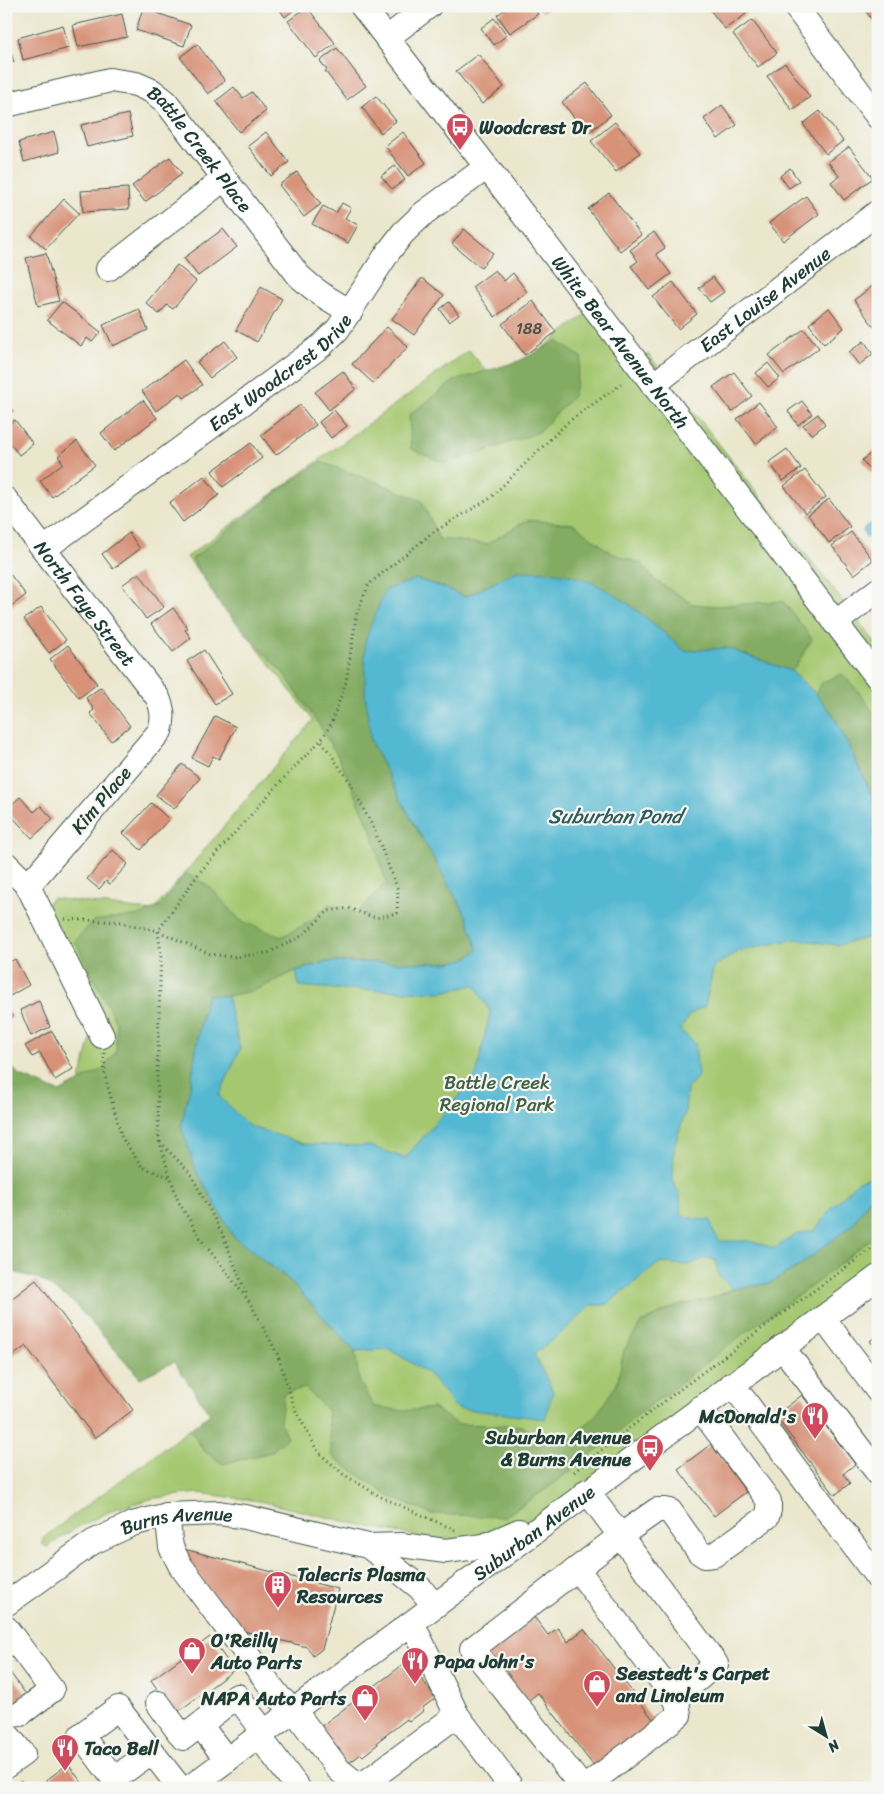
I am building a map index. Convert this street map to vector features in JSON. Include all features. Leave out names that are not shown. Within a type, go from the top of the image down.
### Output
[{"type":"street","name":"White Bear Avenue North","points":[[362,6],[878,678]]},
{"type":"street","points":[[387,38],[429,6]]},
{"type":"street","points":[[795,6],[878,117]]},
{"type":"street","name":"Battle Creek Place","points":[[6,105],[110,80],[136,84],[152,91],[166,102],[299,276],[316,292],[335,304],[351,310]]},
{"type":"street","name":"East Woodcrest Drive","points":[[44,549],[322,345],[338,330],[389,251],[403,233],[424,213],[487,167]]},
{"type":"street","points":[[108,268],[224,179]]},
{"type":"street","name":"East Louise Avenue","points":[[653,385],[878,212]]},
{"type":"street","name":"North Faye Street","points":[[6,500],[158,698],[162,708]]},
{"type":"street","points":[[834,623],[878,590]]},
{"type":"street","name":"Kim Place","points":[[28,886],[160,731],[164,720],[162,708]]},
{"type":"street","points":[[6,864],[28,886],[102,1036]]},
{"type":"street","name":"Suburban Avenue","points":[[189,1788],[878,1277]]},
{"type":"street","points":[[823,1318],[878,1391]]},
{"type":"street","points":[[782,1347],[878,1473]]},
{"type":"street","points":[[732,1384],[869,1552],[878,1578]]},
{"type":"street","points":[[577,1569],[677,1701],[679,1716],[584,1788],[472,1649],[620,1536],[657,1510],[670,1512],[699,1552],[705,1556],[714,1555],[767,1517],[769,1501],[700,1408]]},
{"type":"street","points":[[587,1491],[716,1664],[686,1689],[677,1701]]},
{"type":"street","name":"Burns Avenue","points":[[6,1604],[93,1542],[132,1524],[167,1514],[219,1513],[244,1517],[368,1546],[401,1545],[446,1551],[484,1546],[551,1518]]},
{"type":"street","points":[[167,1514],[170,1547],[180,1565],[279,1697],[294,1710],[339,1770],[362,1787],[457,1715]]},
{"type":"street","name":"Burns Avenue","points":[[368,1546],[420,1588],[435,1606]]},
{"type":"street","points":[[412,1623],[457,1715],[510,1787]]},
{"type":"street","points":[[6,1628],[52,1690],[13,1724],[22,1754],[6,1766]]},
{"type":"street","points":[[158,1703],[183,1738],[237,1696],[298,1788]]},
{"type":"street","points":[[200,1725],[227,1760]]},
{"type":"street","points":[[151,1752],[180,1788]]},
{"type":"path","points":[[249,1301],[203,1242],[178,1201],[159,1141],[157,1076],[161,954],[158,931],[199,873],[321,740],[331,724],[346,682],[357,612],[369,584],[432,533],[489,499],[568,422],[624,382]]},
{"type":"path","points":[[44,917],[120,922],[158,931],[210,954],[232,957],[268,953],[302,936],[328,911],[348,908],[376,918],[396,913],[398,890],[374,829],[349,781],[321,740]]},
{"type":"path","points":[[102,1036],[105,1076],[122,1138],[142,1167],[170,1177]]},
{"type":"path","points":[[159,1141],[190,1173],[222,1233],[249,1301],[277,1353],[295,1408],[318,1452],[343,1474],[380,1496],[456,1531]]},
{"type":"path","points":[[574,1472],[776,1318],[878,1244]]},
{"type":"green space","name":"Battle Creek Regional Park","points":[[591,310],[635,364],[648,354],[878,646],[878,1286],[520,1548],[463,1536],[462,1539],[431,1539],[360,1525],[259,1501],[198,1493],[155,1498],[115,1509],[74,1529],[47,1547],[42,1544],[43,1538],[190,1429],[204,1451],[260,1455],[6,1083],[60,1157],[95,1023],[34,918],[52,898],[153,911],[313,720],[187,557],[469,350],[497,384]]},
{"type":"green space","points":[[557,341],[582,358],[573,396],[539,432],[486,451],[444,463],[411,449],[409,415],[454,381],[519,361]]},
{"type":"green space","points":[[321,462],[422,501],[439,539],[487,544],[527,520],[574,524],[611,553],[642,564],[655,580],[693,604],[717,606],[783,601],[812,639],[791,671],[727,648],[685,651],[644,617],[517,571],[465,597],[416,579],[371,742],[409,815],[466,915],[478,950],[465,959],[448,963],[326,962],[296,971],[253,991],[227,996],[207,995],[199,1030],[191,1084],[233,1235],[288,1279],[355,1351],[359,1380],[373,1406],[404,1411],[433,1408],[457,1424],[522,1426],[544,1441],[570,1438],[595,1417],[617,1384],[624,1350],[641,1323],[676,1306],[712,1298],[733,1289],[770,1283],[799,1266],[852,1225],[878,1186],[878,1233],[820,1280],[728,1345],[671,1391],[643,1410],[595,1452],[549,1487],[504,1517],[431,1514],[389,1496],[332,1456],[327,1410],[305,1388],[284,1393],[280,1422],[287,1437],[272,1452],[223,1464],[204,1451],[190,1429],[210,1414],[174,1362],[140,1378],[74,1303],[39,1279],[9,1271],[6,1260],[6,1060],[19,1075],[59,1092],[103,1069],[116,1051],[116,1022],[75,941],[93,921],[142,915],[161,905],[186,873],[211,888],[240,920],[281,937],[311,921],[329,904],[357,913],[386,883],[372,832],[339,758],[316,720],[284,674],[220,605],[192,559],[278,491]]},
{"type":"green space","points":[[842,674],[878,718],[878,841],[874,839],[873,797],[834,716],[815,693],[823,682]]},
{"type":"water","points":[[878,520],[878,534],[870,538],[866,537],[863,531],[865,527]]},
{"type":"water","name":"Suburban Pond","points":[[517,571],[563,574],[581,578],[597,585],[629,604],[685,651],[727,648],[791,671],[815,693],[834,716],[873,797],[874,839],[878,841],[878,935],[838,945],[795,939],[740,951],[714,966],[705,1006],[690,1014],[680,1030],[695,1043],[698,1076],[687,1089],[685,1113],[674,1147],[673,1181],[680,1196],[681,1215],[694,1219],[711,1220],[713,1231],[720,1241],[749,1241],[775,1248],[795,1235],[815,1230],[831,1209],[858,1181],[874,1176],[878,1186],[852,1225],[799,1266],[770,1283],[733,1289],[718,1275],[716,1260],[706,1258],[688,1265],[659,1263],[606,1305],[591,1305],[565,1330],[534,1354],[553,1391],[545,1419],[456,1408],[429,1374],[389,1349],[355,1351],[288,1279],[233,1236],[196,1170],[181,1126],[191,1084],[199,1030],[207,995],[227,996],[240,1049],[219,1096],[249,1126],[304,1144],[370,1146],[405,1158],[476,1076],[490,1012],[475,985],[442,992],[336,989],[299,986],[296,971],[326,962],[448,963],[465,959],[478,950],[466,915],[409,815],[371,742],[365,693],[365,641],[385,590],[416,579],[465,597]]},
{"type":"building","points":[[277,6],[299,6],[285,17]]},
{"type":"building","points":[[510,6],[532,6],[538,14],[510,33],[497,15]]},
{"type":"building","points":[[539,6],[554,6],[542,12]]},
{"type":"building","points":[[707,6],[740,6],[746,14],[725,29]]},
{"type":"building","points":[[862,6],[878,6],[878,24],[876,25]]},
{"type":"building","points":[[307,7],[335,43],[316,58],[288,21]]},
{"type":"building","points":[[143,8],[191,25],[184,46],[136,30]]},
{"type":"building","points":[[122,14],[127,37],[78,47],[73,25]]},
{"type":"building","points":[[494,18],[507,35],[494,45],[481,28]]},
{"type":"building","points":[[752,20],[777,53],[758,67],[733,34]]},
{"type":"building","points":[[63,25],[69,48],[23,60],[18,38]]},
{"type":"building","points":[[8,43],[14,62],[6,64],[6,44]]},
{"type":"building","points":[[197,44],[225,81],[208,94],[180,57]]},
{"type":"building","points":[[337,48],[366,86],[347,100],[325,71],[327,70],[320,61]]},
{"type":"building","points":[[478,54],[504,87],[482,104],[456,71]]},
{"type":"building","points":[[785,63],[810,97],[792,110],[767,76]]},
{"type":"building","points":[[587,83],[611,115],[587,134],[562,102]]},
{"type":"building","points":[[234,87],[243,98],[252,92],[266,111],[239,132],[216,101]]},
{"type":"building","points":[[376,96],[396,121],[381,133],[362,107]]},
{"type":"building","points":[[722,105],[737,125],[718,139],[704,119]]},
{"type":"building","points":[[820,111],[843,141],[826,154],[803,124]]},
{"type":"building","points":[[128,114],[133,136],[87,147],[81,125]]},
{"type":"building","points":[[615,122],[640,153],[616,172],[591,141]]},
{"type":"building","points":[[54,132],[59,152],[24,162],[19,142]]},
{"type":"building","points":[[266,132],[289,162],[271,176],[248,146]]},
{"type":"building","points":[[403,132],[426,163],[408,176],[385,146]]},
{"type":"building","points":[[6,146],[12,168],[6,170]]},
{"type":"building","points":[[849,147],[873,178],[844,200],[831,182],[839,176],[828,162]]},
{"type":"building","points":[[170,157],[182,174],[145,202],[132,186]]},
{"type":"building","points":[[395,166],[405,180],[392,189],[381,176]]},
{"type":"building","points":[[790,168],[799,181],[789,188],[780,176]]},
{"type":"building","points":[[297,172],[321,204],[304,217],[279,185]]},
{"type":"building","points":[[128,188],[129,209],[83,212],[81,191]]},
{"type":"building","points":[[609,193],[641,235],[620,251],[588,209]]},
{"type":"building","points":[[806,196],[819,214],[783,241],[769,223]]},
{"type":"building","points":[[64,199],[79,213],[46,249],[31,236]]},
{"type":"building","points":[[342,203],[351,208],[345,218],[358,225],[348,243],[312,224],[323,206],[336,213]]},
{"type":"building","points":[[223,229],[237,247],[198,276],[184,258]]},
{"type":"building","points":[[464,229],[493,253],[481,268],[452,244]]},
{"type":"building","points":[[654,232],[665,248],[656,254],[671,274],[649,290],[631,266],[638,261],[630,250]]},
{"type":"building","points":[[46,253],[59,301],[38,306],[26,258]]},
{"type":"building","points":[[177,265],[196,281],[173,309],[167,305],[159,314],[146,303]]},
{"type":"building","points":[[495,270],[504,281],[513,273],[527,292],[495,317],[472,287]]},
{"type":"building","points":[[713,277],[724,292],[710,302],[699,288]]},
{"type":"building","points":[[422,278],[444,295],[414,335],[392,319]]},
{"type":"building","points":[[673,282],[697,314],[678,329],[653,297]]},
{"type":"building","points":[[878,282],[878,325],[874,327],[854,300]]},
{"type":"building","points":[[261,287],[282,299],[257,342],[236,330]]},
{"type":"building","points":[[533,301],[556,332],[525,355],[502,324]]},
{"type":"building","points":[[62,302],[101,332],[92,342],[87,338],[81,346],[47,320]]},
{"type":"building","points":[[449,302],[459,315],[449,322],[440,309]]},
{"type":"building","points":[[829,308],[844,328],[824,344],[809,324]]},
{"type":"building","points":[[139,309],[148,330],[113,346],[103,325]]},
{"type":"building","points":[[387,327],[408,347],[373,383],[352,364]]},
{"type":"building","points":[[804,329],[819,348],[784,374],[769,355]]},
{"type":"building","points":[[225,341],[237,357],[210,378],[197,362]]},
{"type":"building","points":[[864,341],[873,354],[859,365],[849,352]]},
{"type":"building","points":[[184,360],[202,385],[184,398],[180,393],[156,411],[142,391]]},
{"type":"building","points":[[768,363],[780,378],[768,387],[756,373]]},
{"type":"building","points":[[343,371],[356,389],[329,410],[315,392]]},
{"type":"building","points":[[734,372],[752,396],[732,412],[713,387]]},
{"type":"building","points":[[143,400],[157,418],[114,451],[101,433]]},
{"type":"building","points":[[802,401],[812,414],[798,425],[788,411]]},
{"type":"building","points":[[6,402],[13,411],[6,416]]},
{"type":"building","points":[[759,402],[778,427],[756,444],[737,419]]},
{"type":"building","points":[[300,405],[316,425],[276,455],[261,435]]},
{"type":"building","points":[[334,410],[347,426],[331,438],[319,422]]},
{"type":"building","points":[[818,414],[825,424],[812,435],[803,425]]},
{"type":"building","points":[[15,420],[33,444],[19,455],[6,438],[6,426]]},
{"type":"building","points":[[77,441],[95,465],[52,497],[40,481],[63,463],[58,456]]},
{"type":"building","points":[[251,443],[262,458],[223,487],[212,471]]},
{"type":"building","points":[[787,449],[801,468],[783,481],[769,462]]},
{"type":"building","points":[[875,450],[878,454],[878,471],[873,474],[862,460]]},
{"type":"building","points":[[805,470],[826,497],[805,513],[784,486]]},
{"type":"building","points":[[204,476],[219,495],[183,522],[169,503]]},
{"type":"building","points":[[829,499],[850,527],[829,543],[808,515]]},
{"type":"building","points":[[851,532],[873,560],[854,575],[832,546]]},
{"type":"building","points":[[129,533],[140,549],[113,569],[102,554]]},
{"type":"building","points":[[6,569],[26,595],[10,607],[6,603]]},
{"type":"building","points":[[139,573],[164,607],[146,619],[122,585]]},
{"type":"building","points":[[41,607],[66,640],[49,653],[24,619]]},
{"type":"building","points":[[173,608],[188,628],[185,630],[191,638],[173,652],[151,624]]},
{"type":"building","points":[[68,645],[97,684],[79,698],[50,659]]},
{"type":"building","points":[[204,650],[232,694],[215,704],[187,661]]},
{"type":"building","points":[[101,687],[130,726],[111,741],[90,713],[94,710],[86,698]]},
{"type":"building","points":[[215,716],[236,727],[219,759],[213,756],[208,766],[192,758]]},
{"type":"building","points":[[182,764],[200,778],[174,809],[156,795]]},
{"type":"building","points":[[20,797],[34,812],[41,806],[53,819],[32,838],[6,810]]},
{"type":"building","points":[[151,803],[169,819],[141,850],[123,833]]},
{"type":"building","points":[[113,850],[128,864],[110,884],[106,881],[99,889],[87,879]]},
{"type":"building","points":[[15,959],[29,985],[10,996],[6,989],[6,964]]},
{"type":"building","points":[[39,1001],[50,1027],[31,1036],[20,1010]]},
{"type":"building","points":[[6,1007],[13,1017],[6,1021]]},
{"type":"building","points":[[52,1031],[73,1069],[55,1080],[40,1053],[32,1057],[25,1046]]},
{"type":"building","points":[[36,1280],[133,1410],[95,1438],[26,1346],[6,1361],[6,1303]]},
{"type":"building","points":[[878,1335],[878,1352],[870,1341]]},
{"type":"building","name":"McDonald's","points":[[802,1395],[855,1464],[843,1474],[850,1483],[835,1495],[775,1416]]},
{"type":"building","points":[[711,1444],[746,1492],[714,1516],[678,1469]]},
{"type":"building","name":"Talecris Plasma Resources","points":[[180,1548],[338,1589],[322,1649],[313,1656],[307,1647],[236,1629]]},
{"type":"building","points":[[531,1613],[548,1635],[558,1628],[568,1642],[584,1629],[656,1723],[596,1769],[538,1693],[524,1704],[480,1651]]},
{"type":"building","name":"O'Reilly Auto Parts","points":[[210,1637],[234,1670],[175,1714],[151,1680]]},
{"type":"building","points":[[408,1661],[436,1698],[422,1708],[423,1711],[409,1722],[407,1719],[377,1742],[378,1744],[363,1756],[361,1754],[344,1767],[317,1729]]},
{"type":"building","points":[[6,1667],[28,1697],[6,1713]]},
{"type":"building","name":"Taco Bell","points":[[68,1764],[86,1788],[51,1788],[45,1781]]},
{"type":"building","points":[[21,1780],[26,1788],[11,1788]]},
{"type":"place","name":"Woodcrest Dr","points":[[460,151]]},
{"type":"place","name":"McDonald's","points":[[815,1440]]},
{"type":"place","name":"Suburban Avenue & Burns Avenue","points":[[650,1472]]},
{"type":"place","name":"Talecris Plasma Resources","points":[[278,1609]]},
{"type":"place","name":"O'Reilly Auto Parts","points":[[192,1675]]},
{"type":"place","name":"Papa John's","points":[[415,1685]]},
{"type":"place","name":"Seestedt's Carpet and Linoleum","points":[[597,1708]]},
{"type":"place","name":"NAPA Auto Parts","points":[[365,1722]]},
{"type":"place","name":"Taco Bell","points":[[65,1772]]}]
